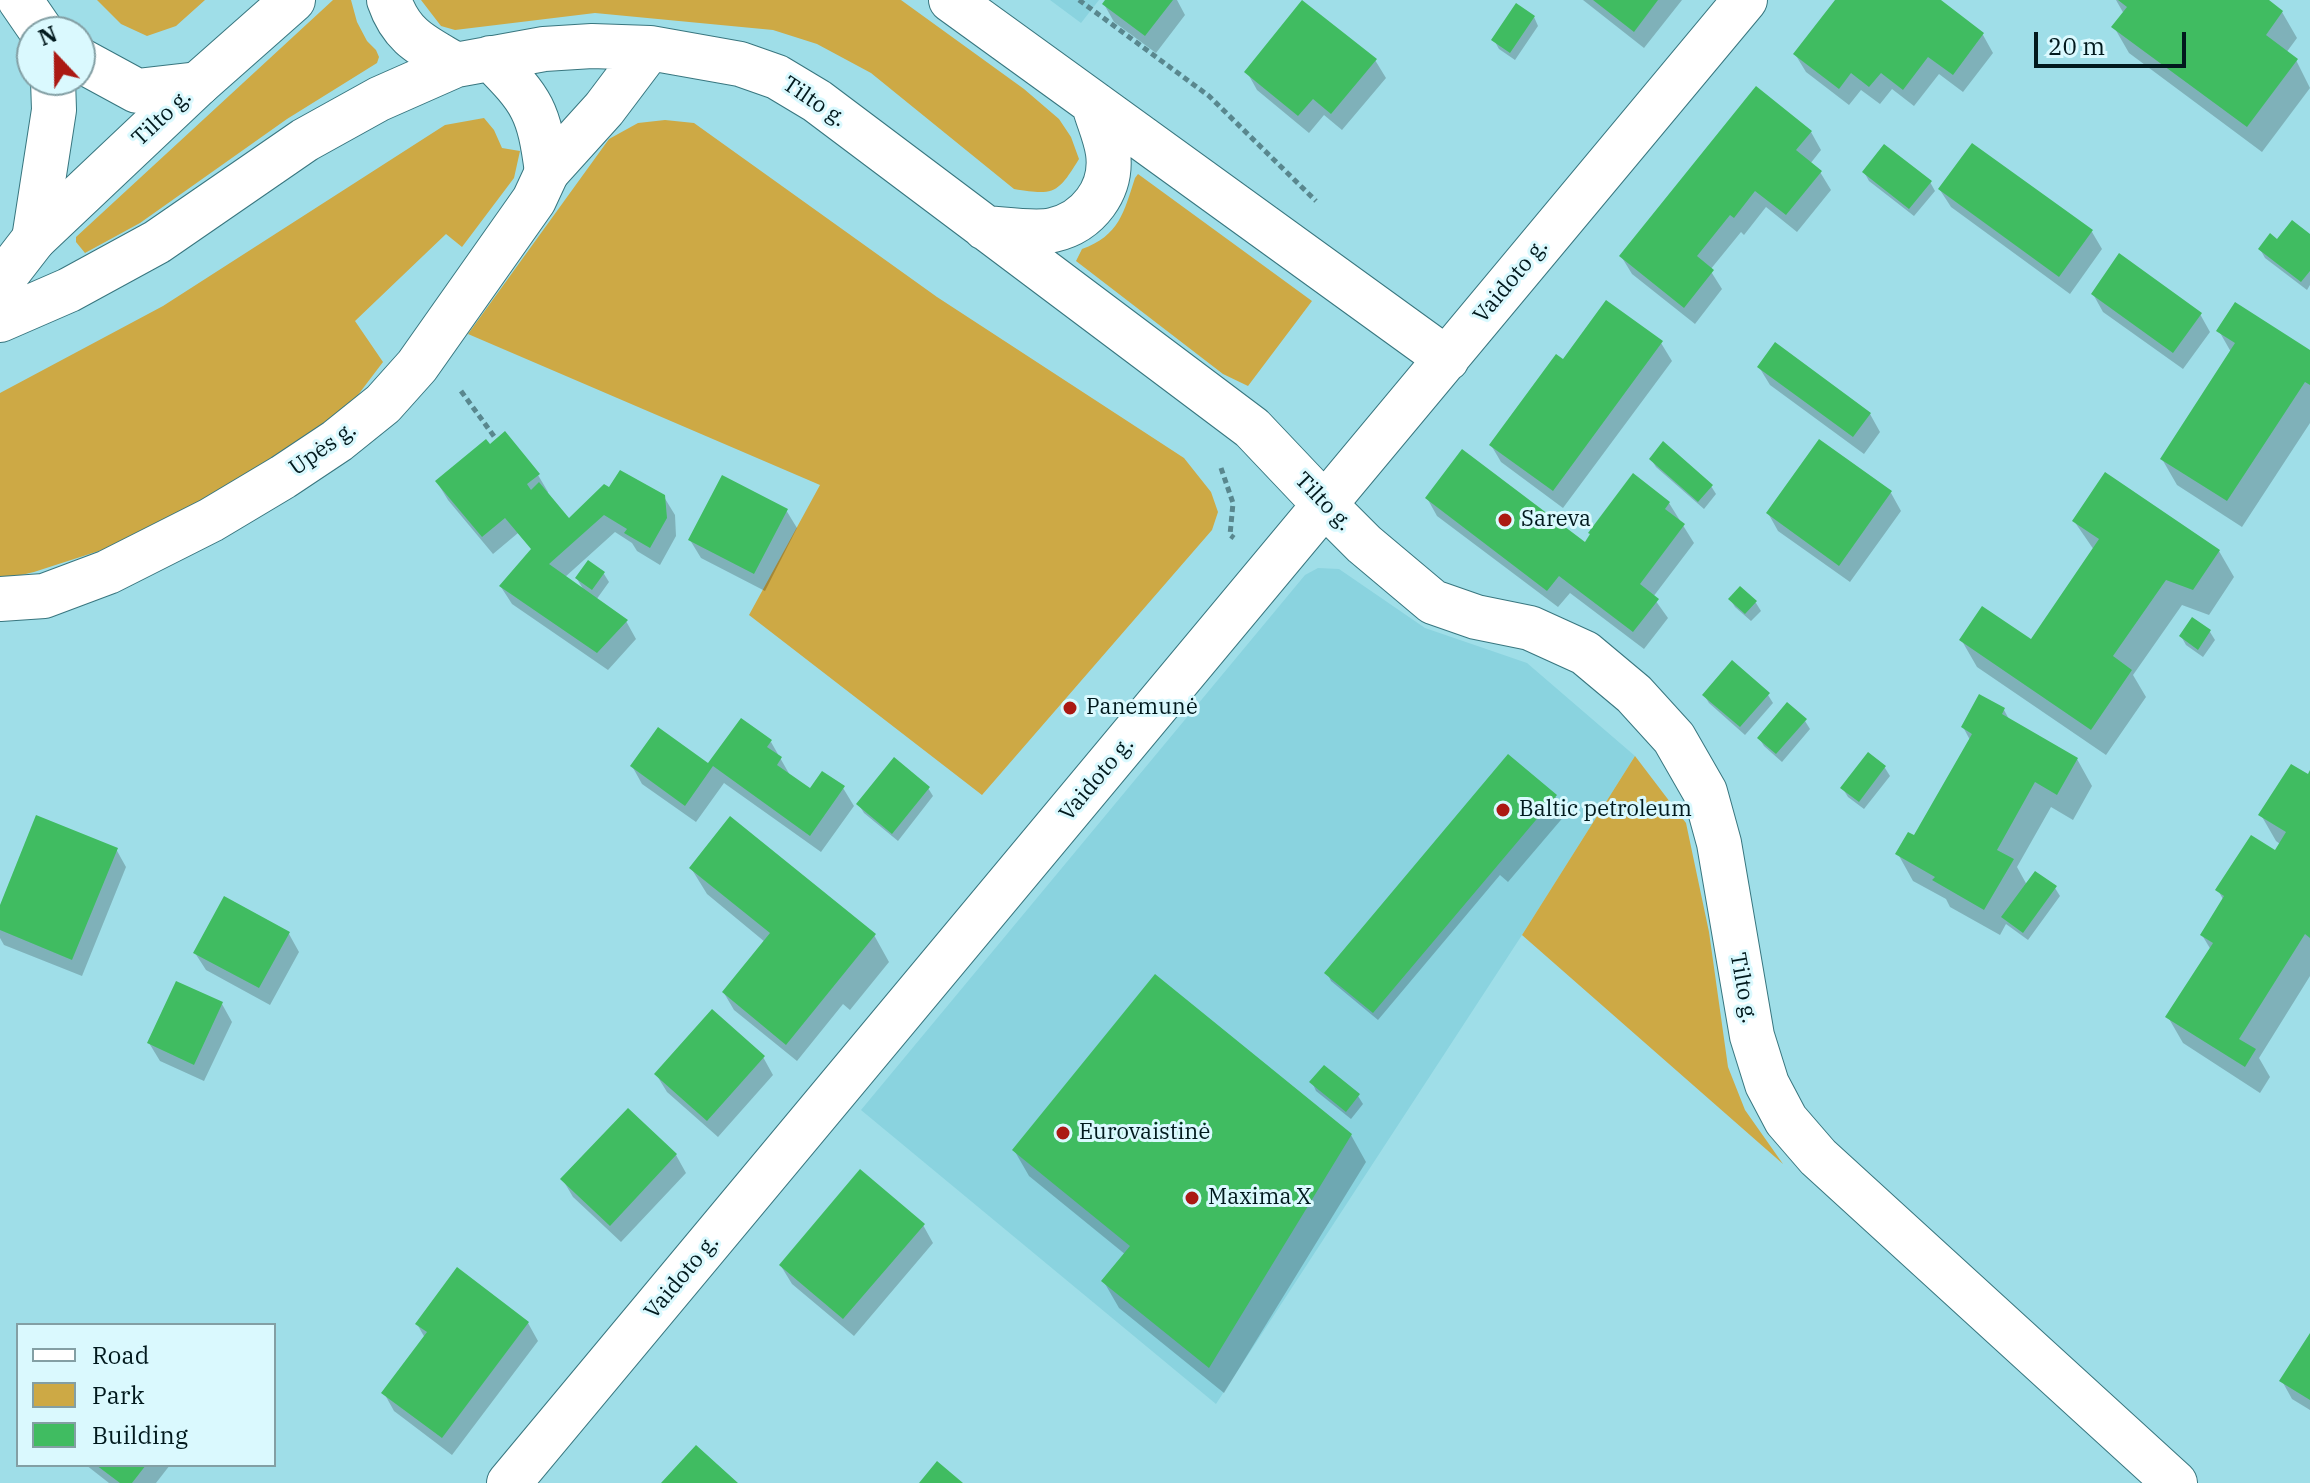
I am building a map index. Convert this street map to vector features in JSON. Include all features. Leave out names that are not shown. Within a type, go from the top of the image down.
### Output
[{"type":"main road","name":"Tilto g.","points":[[0,283],[34,239],[198,84],[293,0]]},
{"type":"main road","points":[[389,0],[395,18],[411,39],[473,61],[524,91],[541,127],[547,172]]},
{"type":"main road","points":[[951,0],[1447,359]]},
{"type":"main road","name":"Vaidoto g.","points":[[509,1483],[1745,0]]},
{"type":"main road","name":"Tilto g.","points":[[0,320],[69,290],[157,242],[305,140],[379,99],[473,61],[568,48],[650,48],[714,58],[777,77],[817,101],[1252,428],[1364,544],[1433,602],[1476,617],[1530,628],[1585,653],[1634,694],[1674,738],[1705,792],[1719,843],[1752,1036],[1767,1084],[1786,1120],[1818,1157],[2175,1483]]},
{"type":"main road","name":"Upės g.","points":[[0,599],[44,596],[108,572],[211,520],[337,441],[383,404],[417,366],[534,200],[547,172],[604,109],[650,48]]},
{"type":"main road","points":[[96,69],[137,91],[198,84]]},
{"type":"main road","points":[[34,239],[54,96]]},
{"type":"main road","points":[[985,228],[1052,230],[1081,218],[1098,201],[1105,182],[1109,154],[1094,105]]},
{"type":"path","points":[[1079,0],[1209,96],[1318,203]]},
{"type":"path","points":[[461,391],[496,439]]},
{"type":"path","points":[[1220,466],[1233,503],[1230,535],[1271,570]]},
{"type":"shaded area","points":[[1050,0],[1099,0],[1081,23]]},
{"type":"shaded area","points":[[1318,568],[1339,569],[1425,628],[1527,663],[1635,756],[1216,1404],[861,1110],[1305,575]]},
{"type":"green space","points":[[97,0],[205,0],[176,26],[147,36],[121,24]]},
{"type":"green space","points":[[333,0],[351,0],[357,22],[379,57],[377,63],[287,119],[140,223],[85,253],[76,242],[76,237]]},
{"type":"green space","points":[[421,0],[901,0],[1024,89],[1059,119],[1071,137],[1079,159],[1066,179],[1054,189],[1038,192],[1014,189],[871,73],[817,44],[773,30],[595,13],[455,30],[441,26]]},
{"type":"green space","points":[[484,118],[494,130],[502,148],[520,151],[514,178],[462,247],[446,234],[355,321],[383,362],[345,412],[181,515],[105,549],[0,580],[0,393],[163,306],[445,125]]},
{"type":"green space","points":[[665,120],[694,123],[937,297],[1184,458],[1211,492],[1218,512],[1212,530],[982,795],[749,615],[820,485],[468,334],[609,139],[638,123]]},
{"type":"green space","points":[[1138,174],[1312,301],[1248,386],[1223,374],[1076,261],[1082,249],[1112,230]]},
{"type":"green space","points":[[1635,756],[1686,823],[1709,932],[1728,1067],[1745,1110],[1783,1164],[1522,935]]},
{"type":"building","points":[[1105,0],[1173,0],[1145,36],[1102,4]]},
{"type":"building","points":[[1302,0],[1377,59],[1331,114],[1313,99],[1298,116],[1244,72]]},
{"type":"building","points":[[1593,0],[1658,0],[1634,32]]},
{"type":"building","points":[[1835,0],[1941,0],[1984,33],[1953,75],[1928,57],[1903,90],[1881,73],[1869,87],[1851,73],[1839,89],[1793,54]]},
{"type":"building","points":[[2118,0],[2269,0],[2283,11],[2266,35],[2298,59],[2247,127],[2111,27],[2127,7]]},
{"type":"building","points":[[1516,3],[1535,16],[1510,53],[1491,40]]},
{"type":"building","points":[[1756,86],[1812,131],[1796,150],[1822,171],[1786,215],[1755,191],[1734,218],[1730,215],[1697,256],[1714,270],[1684,308],[1619,256]]},
{"type":"building","points":[[1972,143],[2093,230],[2059,277],[1938,189]]},
{"type":"building","points":[[1884,144],[1932,181],[1909,209],[1862,172]]},
{"type":"building","points":[[2292,220],[2310,234],[2310,271],[2301,282],[2258,249],[2270,233],[2277,239]]},
{"type":"building","points":[[2119,253],[2202,313],[2173,353],[2091,294]]},
{"type":"building","points":[[1606,300],[1663,341],[1553,491],[1489,445],[1556,354],[1563,359]]},
{"type":"building","points":[[2235,302],[2310,350],[2310,385],[2305,382],[2227,501],[2160,459],[2235,343],[2216,331]]},
{"type":"building","points":[[1775,342],[1871,413],[1853,437],[1757,367]]},
{"type":"building","points":[[505,431],[540,474],[527,484],[531,490],[539,482],[569,518],[604,484],[609,487],[620,470],[665,495],[667,518],[650,548],[624,533],[627,529],[604,515],[549,564],[628,620],[597,653],[499,586],[531,549],[505,518],[482,537],[435,481],[486,439],[490,444]]},
{"type":"building","points":[[1819,439],[1892,491],[1839,566],[1766,513]]},
{"type":"building","points":[[1663,441],[1713,485],[1698,502],[1649,459]]},
{"type":"building","points":[[1462,449],[1585,542],[1588,533],[1633,473],[1670,502],[1665,509],[1685,524],[1640,584],[1659,599],[1633,632],[1559,576],[1547,591],[1425,498]]},
{"type":"building","points":[[2105,472],[2220,550],[2193,590],[2166,580],[2113,656],[2132,670],[2091,730],[1959,640],[1982,606],[2031,639],[2099,539],[2072,521]]},
{"type":"building","points":[[722,475],[788,509],[754,574],[688,540]]},
{"type":"building","points":[[588,560],[605,572],[592,590],[575,578]]},
{"type":"building","points":[[1740,586],[1757,601],[1745,614],[1728,599]]},
{"type":"building","points":[[2192,617],[2211,630],[2198,650],[2179,636]]},
{"type":"building","points":[[1732,660],[1770,693],[1740,727],[1702,695]]},
{"type":"building","points":[[1979,694],[2005,708],[2002,714],[2078,758],[2057,795],[2035,782],[1997,850],[2014,859],[1984,910],[1895,854],[1908,832],[1914,835],[1972,734],[1961,727]]},
{"type":"building","points":[[1787,702],[1807,719],[1776,754],[1757,738]]},
{"type":"building","points":[[741,718],[772,740],[767,747],[782,757],[777,765],[810,788],[822,771],[845,786],[810,836],[713,766],[685,806],[630,766],[658,727],[708,763]]},
{"type":"building","points":[[1868,752],[1886,766],[1859,802],[1840,788]]},
{"type":"building","points":[[1508,754],[1557,795],[1373,1013],[1324,973]]},
{"type":"building","points":[[894,757],[930,787],[892,834],[856,804]]},
{"type":"building","points":[[2291,764],[2308,774],[2310,770],[2310,938],[2305,934],[2239,1039],[2256,1049],[2245,1067],[2165,1017],[2213,943],[2200,935],[2224,896],[2215,890],[2251,835],[2275,850],[2286,832],[2258,815]]},
{"type":"building","points":[[36,815],[118,848],[72,960],[0,930],[0,905]]},
{"type":"building","points":[[730,816],[876,934],[786,1045],[722,992],[770,933],[689,868]]},
{"type":"building","points":[[2035,871],[2057,886],[2023,933],[2001,917]]},
{"type":"building","points":[[224,896],[290,932],[259,988],[193,953]]},
{"type":"building","name":"Maxima X","points":[[1155,974],[1352,1134],[1209,1368],[1101,1281],[1130,1246],[1012,1150]]},
{"type":"building","points":[[176,981],[223,1002],[194,1065],[147,1043]]},
{"type":"building","points":[[712,1009],[765,1056],[707,1121],[654,1074]]},
{"type":"building","points":[[1324,1065],[1360,1094],[1346,1112],[1309,1082]]},
{"type":"building","points":[[628,1108],[677,1154],[610,1226],[560,1179]]},
{"type":"building","points":[[860,1169],[925,1224],[843,1319],[779,1265]]},
{"type":"building","points":[[457,1267],[529,1322],[442,1438],[381,1393],[427,1332],[415,1324]]},
{"type":"building","points":[[2310,1333],[2310,1400],[2279,1381]]},
{"type":"building","points":[[696,1445],[738,1483],[661,1483]]},
{"type":"building","points":[[937,1461],[963,1483],[919,1483]]},
{"type":"building","points":[[99,1467],[144,1467],[132,1483],[120,1483]]},
{"type":"place","name":"Sareva","points":[[1505,520]]},
{"type":"place","name":"Panemunė","points":[[1070,708]]},
{"type":"place","name":"Baltic petroleum","points":[[1503,810]]},
{"type":"place","name":"Eurovaistinė","points":[[1063,1133]]},
{"type":"place","name":"Maxima X","points":[[1192,1198]]}]
